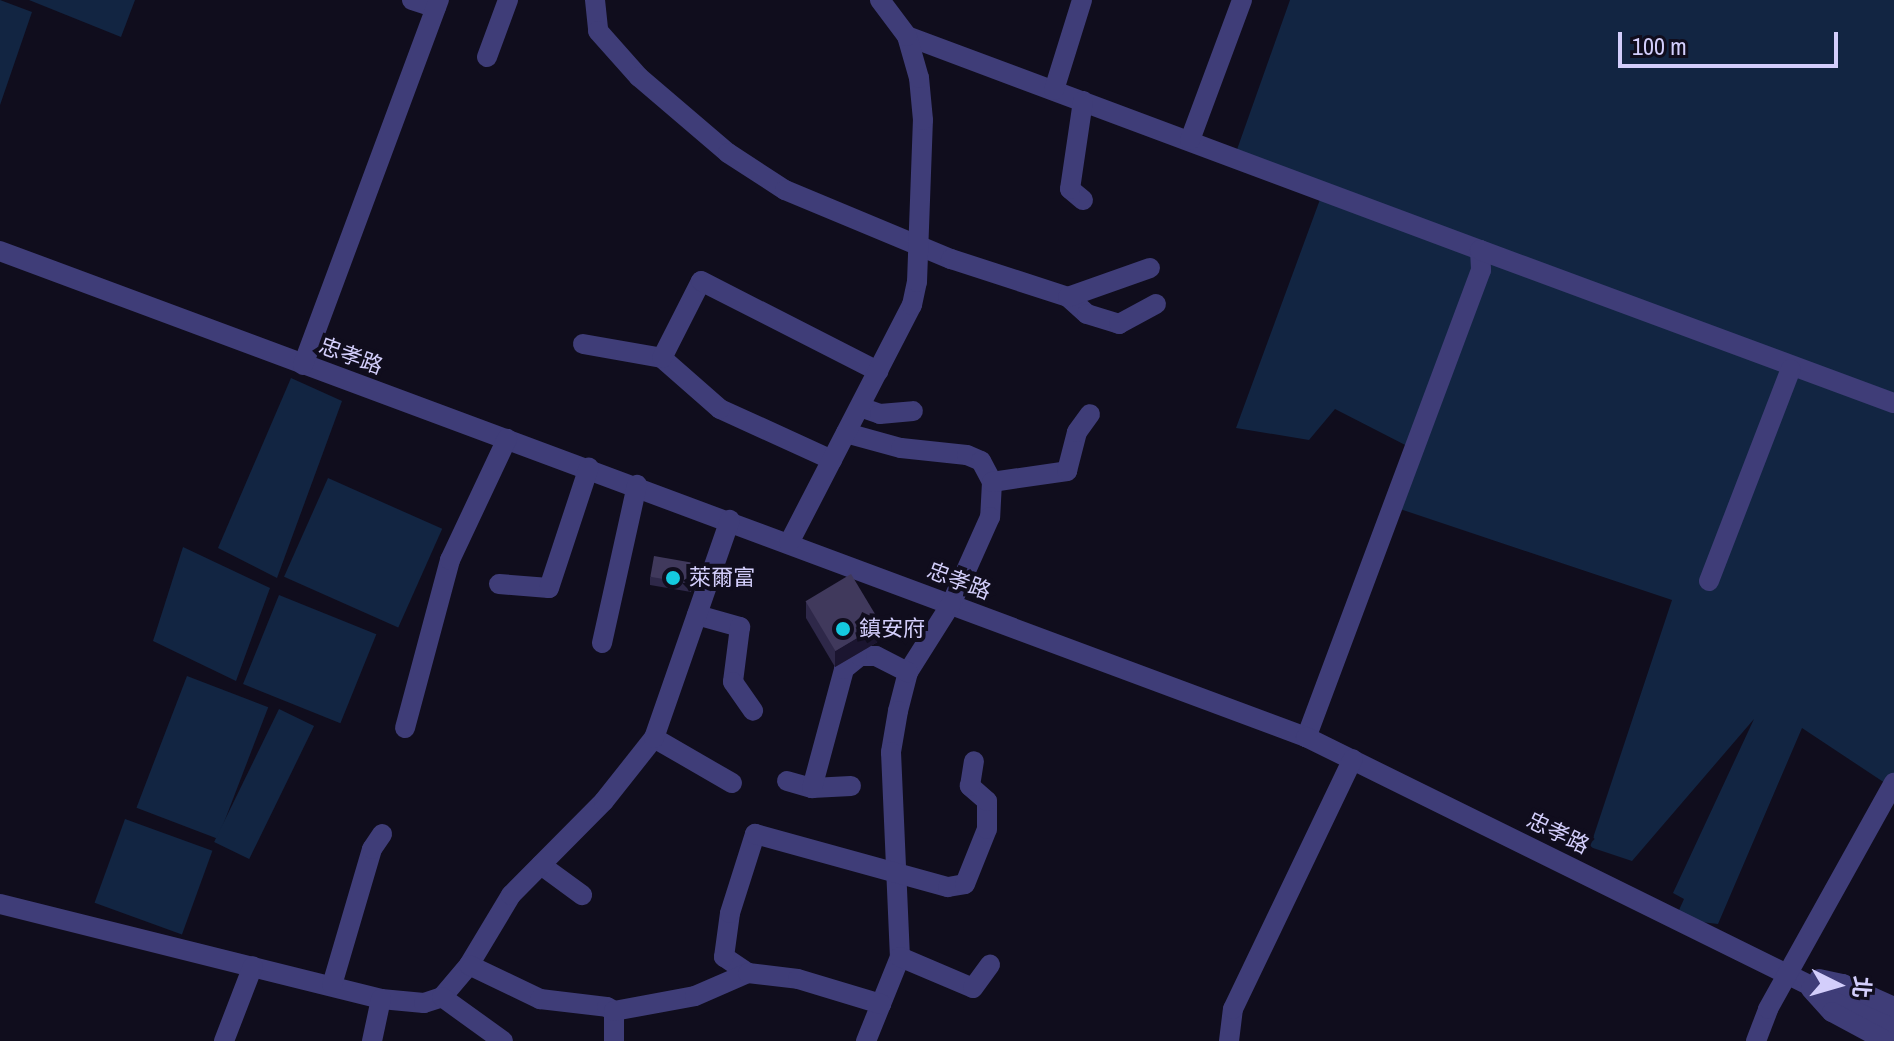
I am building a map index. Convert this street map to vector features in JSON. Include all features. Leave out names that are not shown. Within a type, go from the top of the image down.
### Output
[{"type":"street","points":[[303,365],[437,4],[412,0]]},
{"type":"street","points":[[487,57],[508,0]]},
{"type":"street","points":[[595,0],[594,18],[605,39],[639,77],[728,153],[785,190],[915,242],[1068,297],[1087,314],[1119,324],[1156,304]]},
{"type":"street","points":[[789,543],[912,305],[917,282],[915,242],[923,120],[919,78],[907,36],[880,0]]},
{"type":"street","points":[[1054,90],[1082,0]]},
{"type":"street","points":[[1190,140],[1242,0]]},
{"type":"street","points":[[907,36],[1190,140],[1791,369],[1894,403]]},
{"type":"street","points":[[1083,101],[1070,189],[1083,200]]},
{"type":"street","points":[[1306,737],[1481,270],[1480,250]]},
{"type":"street","name":"忠孝路","points":[[0,251],[303,365],[589,467],[1306,737],[1796,974],[1894,1027]]},
{"type":"street","points":[[1068,297],[1150,268]]},
{"type":"street","points":[[662,358],[701,281],[878,371]]},
{"type":"street","points":[[583,344],[662,358],[720,409],[832,460]]},
{"type":"street","points":[[1709,581],[1791,369]]},
{"type":"street","points":[[860,407],[880,414],[913,411]]},
{"type":"street","points":[[992,482],[1067,471],[1077,432],[1090,414]]},
{"type":"street","points":[[846,433],[901,448],[967,455],[981,461],[992,482],[990,517],[951,604],[908,672],[891,752],[900,957],[866,1041]]},
{"type":"street","points":[[405,728],[450,560],[507,439]]},
{"type":"street","points":[[499,584],[549,588],[589,467]]},
{"type":"street","points":[[602,643],[637,485]]},
{"type":"street","points":[[0,904],[381,999],[424,1003],[442,997],[469,965],[511,895],[604,801],[654,738],[730,520]]},
{"type":"street","points":[[697,615],[740,627],[733,682],[753,711]]},
{"type":"street","points":[[812,788],[844,669],[860,656],[876,656],[908,672]]},
{"type":"street","points":[[654,738],[732,783]]},
{"type":"street","points":[[1229,1041],[1233,1009],[1353,759]]},
{"type":"street","points":[[881,1004],[798,979],[748,973],[724,957],[730,913],[755,834],[898,869],[948,887],[965,884],[987,829],[987,801],[970,786],[974,761]]},
{"type":"street","points":[[787,781],[812,788],[851,786]]},
{"type":"street","points":[[1756,1041],[1768,1009],[1796,974],[1894,783]]},
{"type":"street","points":[[332,985],[372,849],[382,834]]},
{"type":"street","points":[[541,865],[582,895]]},
{"type":"street","points":[[900,957],[973,988],[990,965]]},
{"type":"street","points":[[469,965],[540,999],[599,1004],[614,1011],[695,996],[748,973]]},
{"type":"street","points":[[224,1041],[253,966]]},
{"type":"street","points":[[1796,974],[1843,984],[1894,1007]]},
{"type":"street","points":[[1796,974],[1832,1012],[1886,1041]]},
{"type":"street","points":[[442,997],[503,1041]]},
{"type":"street","points":[[372,1041],[381,999]]},
{"type":"street","points":[[614,1011],[614,1041]]},
{"type":"street","points":[[469,1041],[470,1017]]},
{"type":"water","points":[[0,0],[32,12],[0,105]]},
{"type":"water","points":[[29,0],[135,0],[121,37]]},
{"type":"water","points":[[1290,0],[1894,0],[1894,789],[1802,728],[1718,924],[1675,919],[1684,899],[1673,893],[1754,719],[1632,861],[1590,847],[1672,600],[1400,509],[1413,449],[1335,409],[1309,440],[1236,428],[1322,194],[1234,158]]},
{"type":"water","points":[[291,378],[342,401],[277,578],[218,548]]},
{"type":"water","points":[[328,478],[442,529],[398,628],[284,577]]},
{"type":"water","points":[[183,547],[270,588],[236,681],[153,641]]},
{"type":"water","points":[[279,595],[376,634],[340,723],[243,684]]},
{"type":"water","points":[[187,676],[268,707],[218,839],[136,808]]},
{"type":"water","points":[[279,709],[314,726],[249,859],[214,842]]},
{"type":"water","points":[[125,819],[212,851],[182,934],[95,903]]},
{"type":"building","name":"萊爾富","points":[[654,556],[695,563],[692,584],[650,577]]},
{"type":"building","name":"鎮安府","points":[[851,574],[881,624],[835,651],[806,601]]},
{"type":"place","name":"萊爾富","points":[[673,578]]},
{"type":"place","name":"鎮安府","points":[[843,629]]}]
